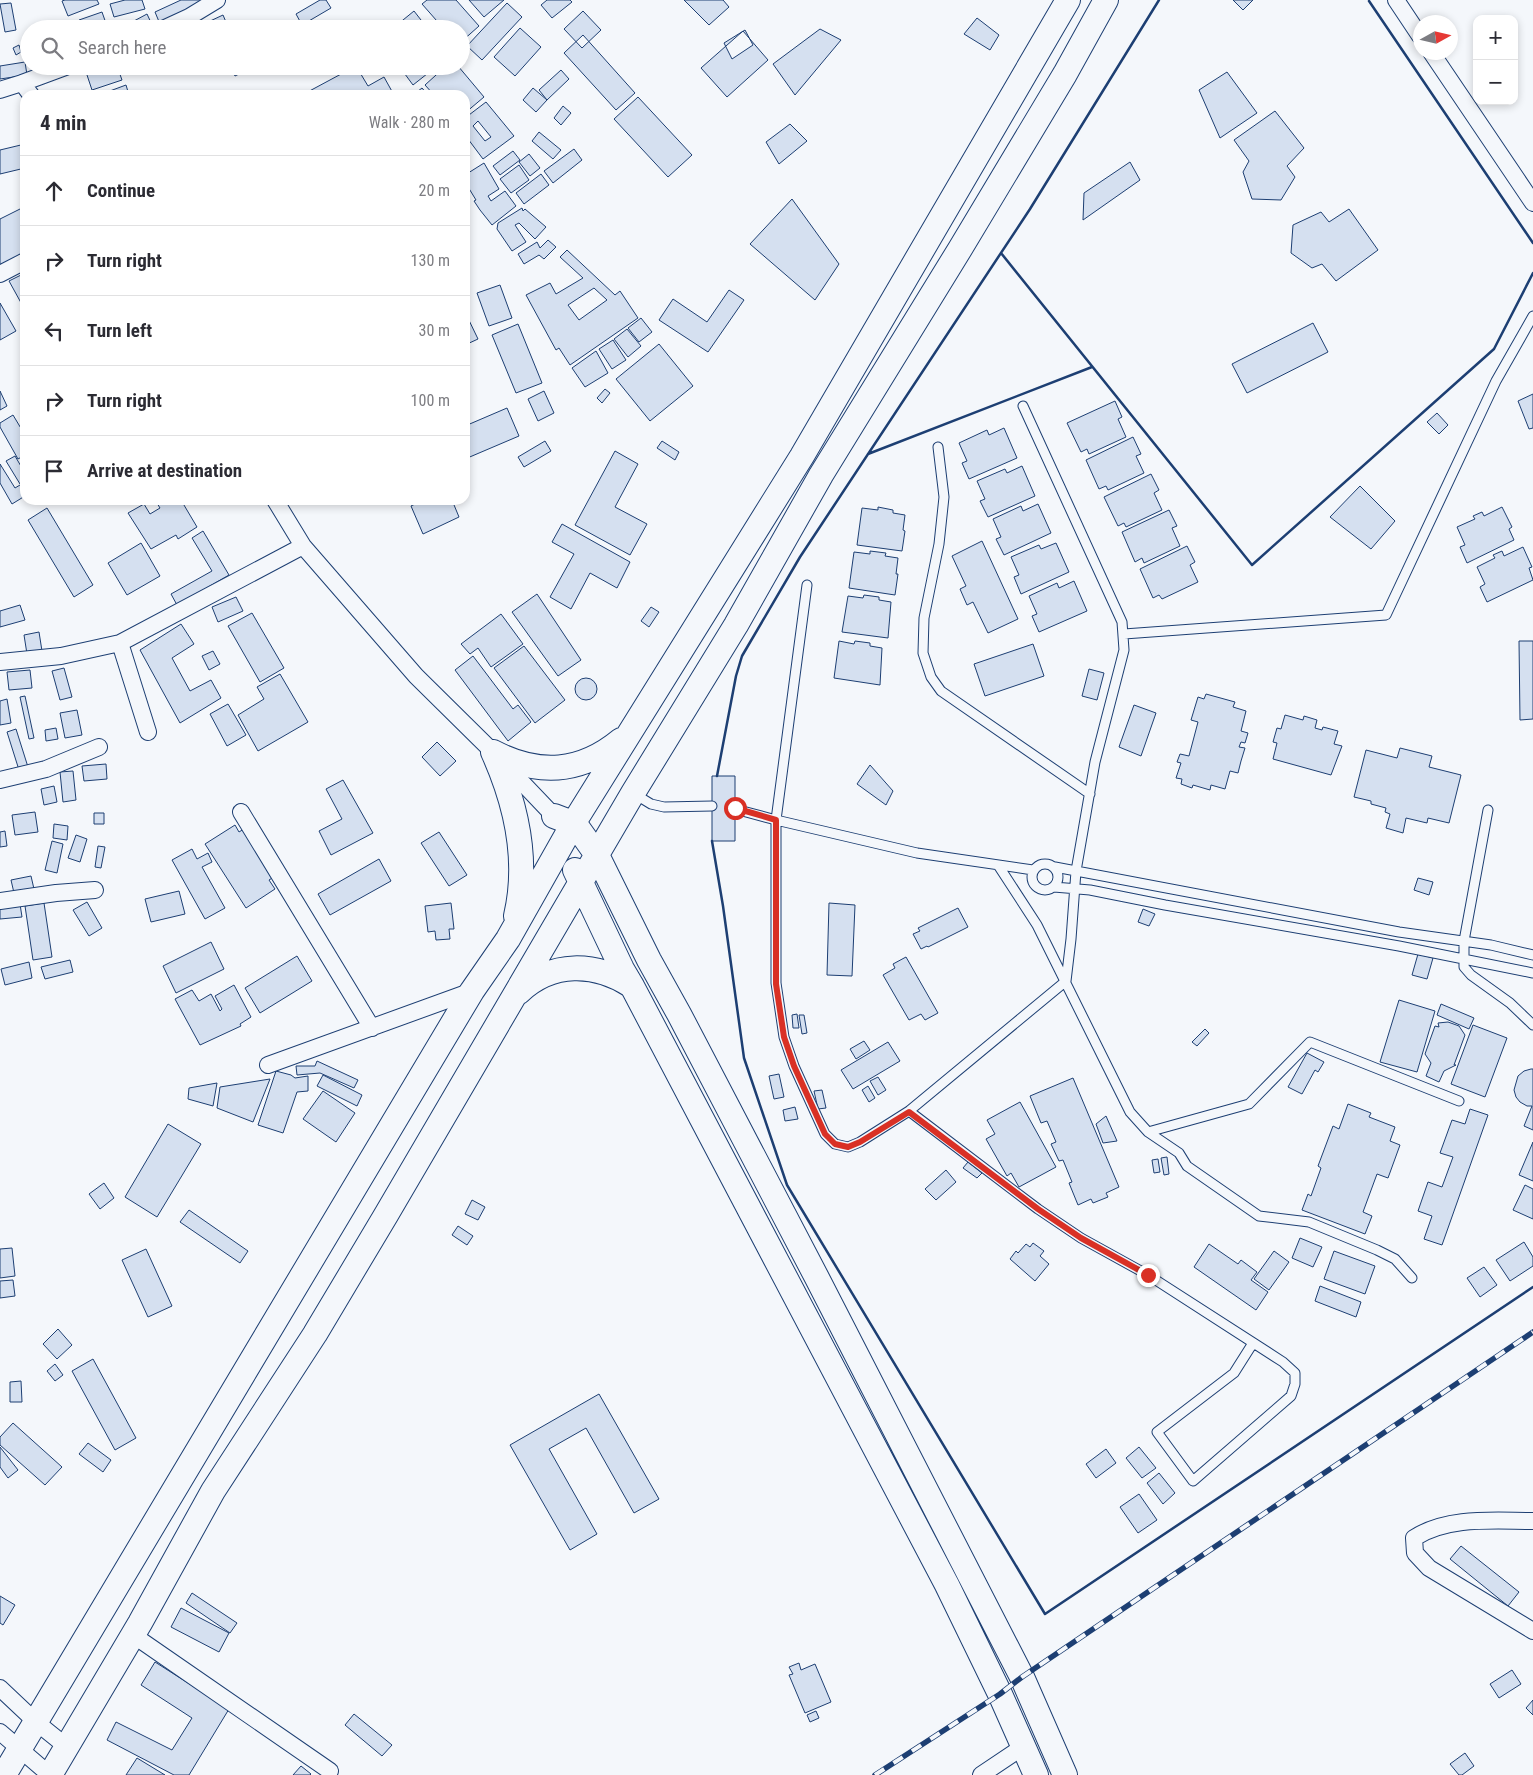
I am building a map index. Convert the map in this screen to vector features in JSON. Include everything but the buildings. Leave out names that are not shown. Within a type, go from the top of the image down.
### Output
[{"type":"main road","points":[[4,1775],[198,1447],[472,992],[508,939],[562,845],[564,820],[634,726],[802,456],[1068,0]]},
{"type":"main road","points":[[50,1775],[133,1635],[213,1491],[314,1334],[596,855],[736,625],[821,475],[1065,74],[1106,0]]},
{"type":"main road","points":[[493,752],[514,762],[536,768],[566,767],[580,764],[603,753],[623,738],[634,726]]},
{"type":"main road","points":[[493,752],[511,798],[520,843],[521,886],[519,904],[508,939]]},
{"type":"main road","points":[[564,820],[596,855],[648,960],[679,1014],[816,1276],[1022,1677],[1065,1775]]},
{"type":"main road","points":[[562,845],[622,969],[947,1585],[1036,1775]]},
{"type":"main road","points":[[514,996],[538,978],[552,972],[567,969],[581,968],[601,971],[620,978],[632,986]]},
{"type":"street","points":[[181,20],[217,0]]},
{"type":"street","points":[[1396,0],[1413,26]]},
{"type":"street","points":[[1436,60],[1533,203]]},
{"type":"street","points":[[0,90],[26,89],[52,75]]},
{"type":"street","points":[[0,274],[20,264]]},
{"type":"street","points":[[278,505],[303,546],[416,676],[564,820]]},
{"type":"street","points":[[0,662],[61,656],[120,643],[303,546]]},
{"type":"street","points":[[120,643],[148,732]]},
{"type":"street","points":[[0,780],[46,769],[99,747]]},
{"type":"street","points":[[241,812],[372,1028]]},
{"type":"street","points":[[0,901],[56,893],[95,890]]},
{"type":"street","points":[[268,1065],[472,992]]},
{"type":"street","points":[[1533,1521],[1460,1522],[1426,1530],[1414,1538],[1415,1553],[1429,1568],[1533,1631]]},
{"type":"street","points":[[133,1635],[330,1771]]},
{"type":"street","points":[[0,1688],[66,1747]]},
{"type":"street","points":[[0,1732],[18,1750],[50,1775]]},
{"type":"street","points":[[981,1775],[1024,1746]]},
{"type":"lane","points":[[1124,634],[1386,615],[1496,381],[1533,316]]},
{"type":"lane","points":[[807,585],[776,820],[776,984],[784,1037],[794,1066],[825,1134],[835,1144],[848,1147],[860,1142],[909,1112],[1066,981],[1076,872],[1096,762],[1124,650],[1124,634],[1122,622],[1023,406]]},
{"type":"lane","points":[[938,447],[944,498],[939,544],[924,618],[923,644],[923,653],[931,677],[941,691],[1090,794]]},
{"type":"lane","points":[[633,793],[651,804],[664,807],[712,806]]},
{"type":"lane","points":[[735,808],[776,820],[917,853],[1034,870]]},
{"type":"lane","points":[[1488,810],[1464,941],[1464,967],[1471,975],[1510,1003],[1533,1025]]},
{"type":"lane","points":[[1054,867],[1059,878],[1054,887],[1049,890],[1039,888],[1034,883],[1032,877],[1034,870],[1038,866],[1050,864],[1054,867],[1076,872],[1533,955]]},
{"type":"lane","points":[[998,865],[1037,925],[1130,1112],[1148,1132],[1179,1153],[1187,1166],[1259,1216],[1308,1222],[1395,1259],[1412,1278]]},
{"type":"lane","points":[[1054,887],[1074,888],[1165,906],[1399,946],[1533,973]]},
{"type":"lane","points":[[1148,1132],[1249,1104],[1310,1042],[1459,1101]]},
{"type":"lane","points":[[909,1112],[1038,1209],[1081,1238],[1148,1275],[1283,1362],[1295,1373],[1295,1384],[1291,1396],[1193,1481],[1157,1432],[1234,1373],[1253,1343]]},
{"type":"railway","points":[[875,1775],[1000,1694],[1022,1677],[1533,1332]]},
{"type":"wall","points":[[717,776],[736,676],[742,656],[800,557],[1030,209],[1159,0]]},
{"type":"wall","points":[[1369,1],[1533,243]]},
{"type":"wall","points":[[1001,253],[1252,565],[1494,349],[1533,273]]},
{"type":"wall","points":[[868,454],[1092,367]]},
{"type":"wall","points":[[712,841],[744,1058],[787,1185],[1045,1614],[1533,1287]]},
{"type":"route","points":[[735,808],[776,820],[776,984],[784,1037],[794,1066],[825,1134],[835,1144],[848,1147],[860,1142],[909,1112],[1038,1209],[1081,1238],[1148,1275]]}]
